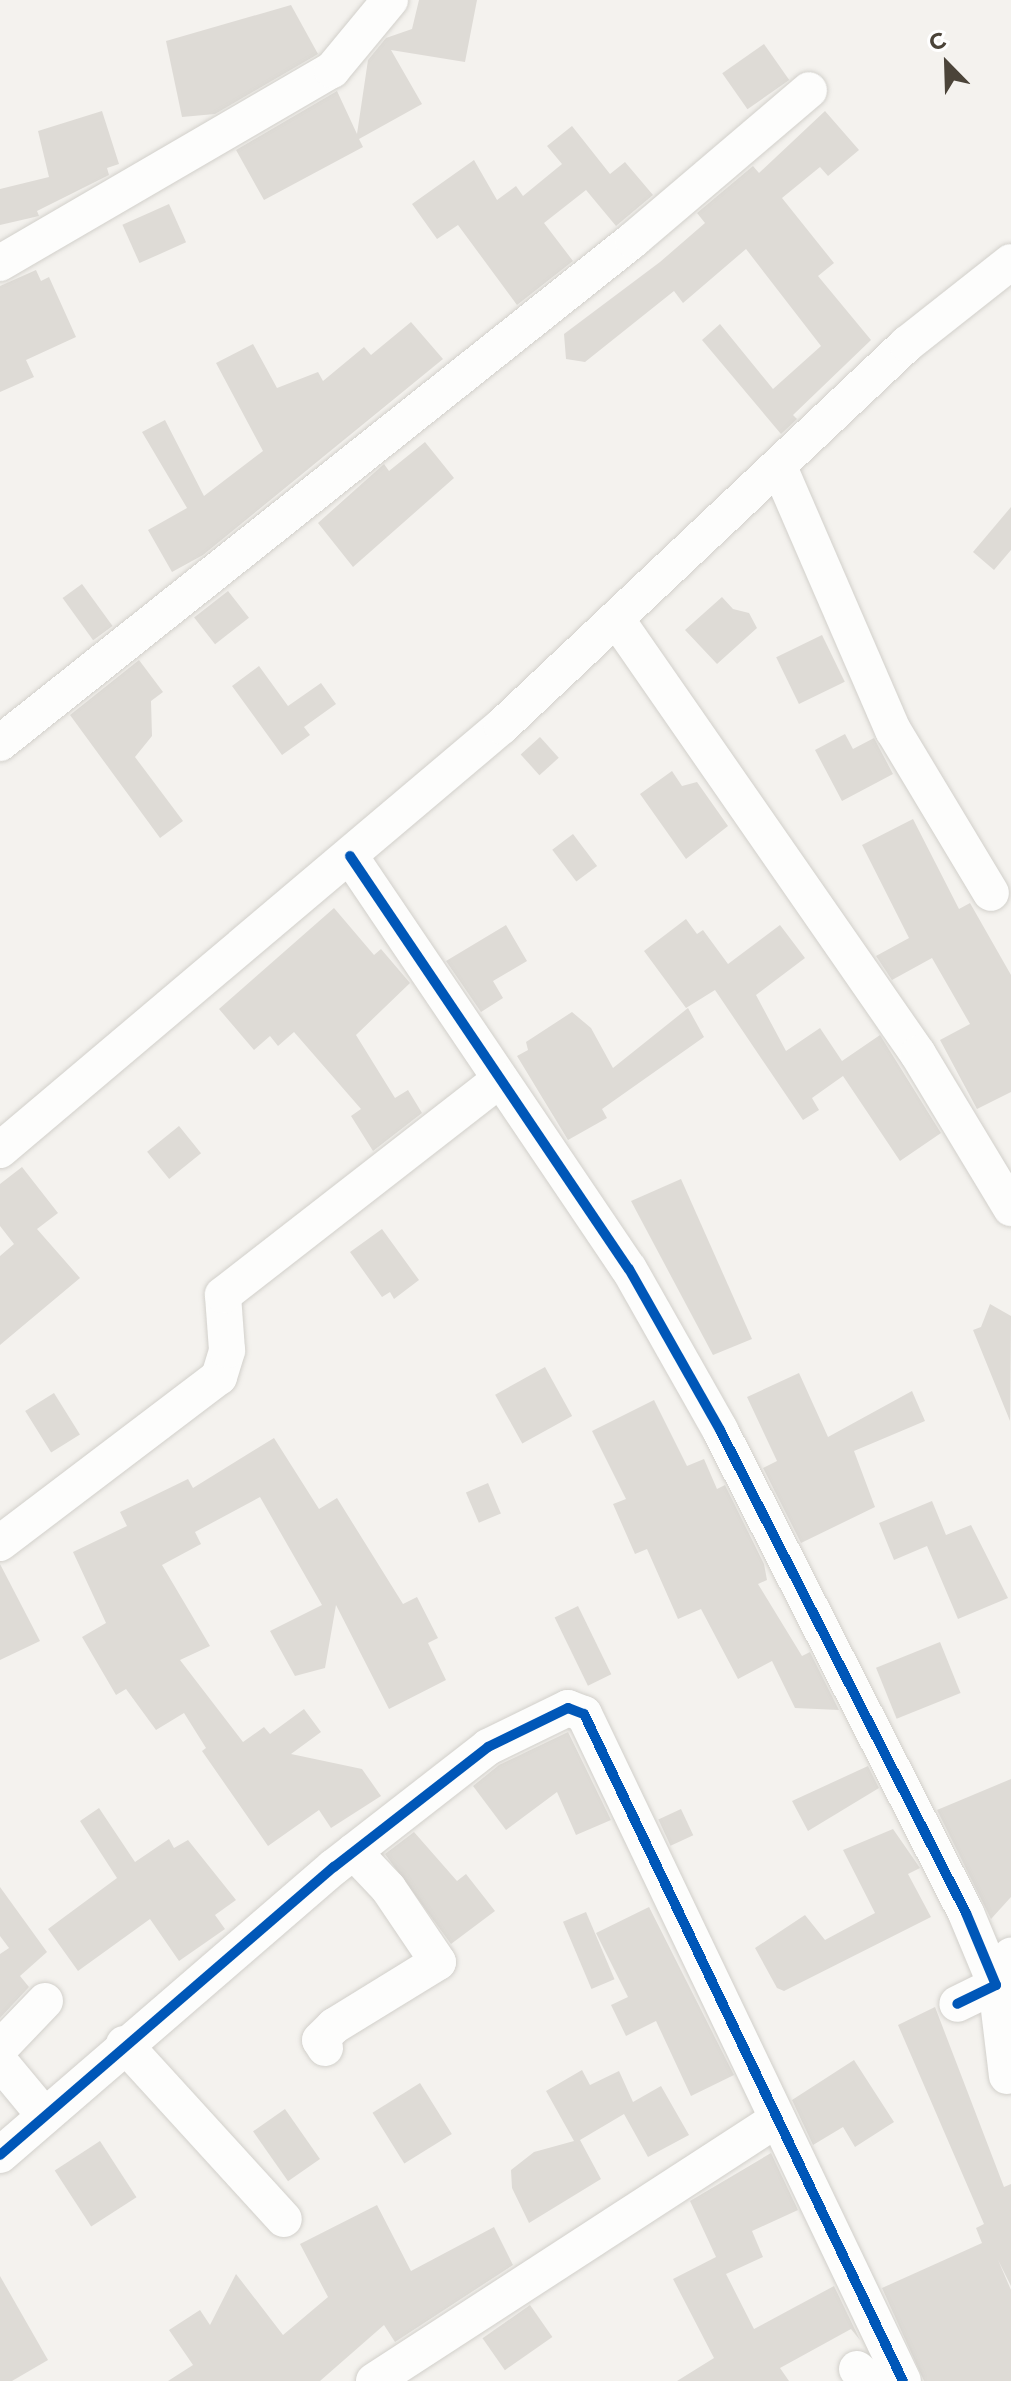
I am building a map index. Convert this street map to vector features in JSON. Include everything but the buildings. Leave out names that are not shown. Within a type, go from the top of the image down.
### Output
[{"type":"street","points":[[0,263],[332,70],[390,0]]},
{"type":"street","points":[[0,743],[633,240],[809,90]]},
{"type":"street","points":[[0,1150],[350,856],[617,620],[907,344],[1011,262]]},
{"type":"street","points":[[779,467],[893,730],[991,893]]},
{"type":"street","points":[[617,620],[918,1054],[1011,1208]]},
{"type":"street","points":[[350,856],[629,1269],[720,1430],[966,1913],[1003,1970],[1007,2076]]},
{"type":"street","points":[[0,1543],[219,1377],[227,1350],[223,1295],[499,1080]]},
{"type":"street","points":[[0,2155],[124,2044],[354,1852],[488,1747],[542,1716],[568,1708],[584,1714],[903,2381]]},
{"type":"street","points":[[325,2048],[320,2040],[334,2026],[438,1962],[388,1888],[354,1852]]},
{"type":"street","points":[[957,2004],[1003,1970]]},
{"type":"street","points":[[0,2048],[45,2001]]},
{"type":"street","points":[[124,2044],[284,2219]]},
{"type":"street","points":[[0,2062],[44,2115]]},
{"type":"street","points":[[374,2381],[777,2119]]},
{"type":"cycle path","points":[[350,856],[629,1269],[720,1430],[966,1913],[996,1985],[957,2004]]},
{"type":"cycle path","points":[[0,2155],[334,1867],[488,1747],[568,1708],[584,1714],[903,2381]]}]
